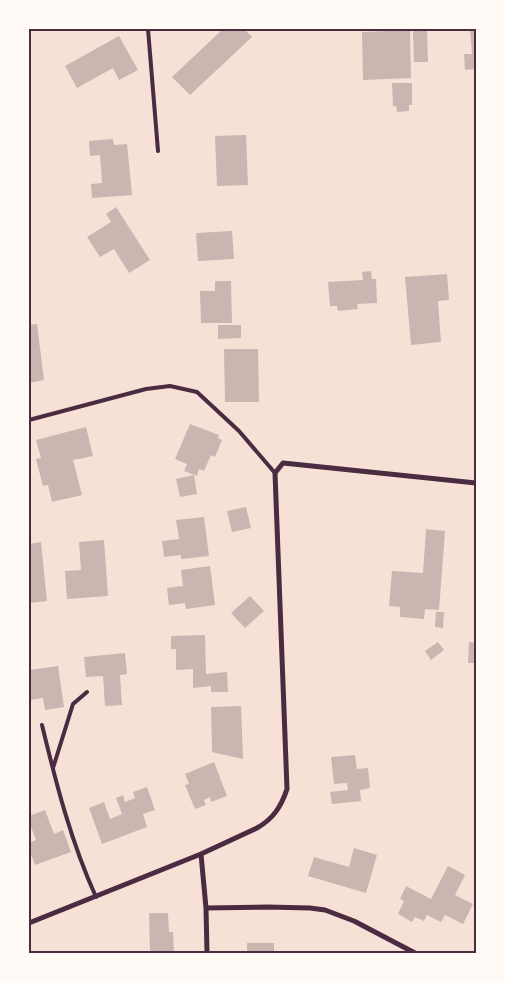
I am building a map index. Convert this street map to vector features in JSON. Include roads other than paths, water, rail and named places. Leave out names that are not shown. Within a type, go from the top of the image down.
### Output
[{"type":"street","points":[[29,923],[201,854],[265,823],[278,811],[287,789],[275,472],[283,463],[476,483]]},
{"type":"street","points":[[201,854],[208,953]]},
{"type":"street","points":[[206,908],[284,907],[325,910],[354,921],[415,953]]},
{"type":"lane","points":[[148,29],[158,151]]},
{"type":"lane","points":[[29,420],[146,389],[170,386],[197,392],[239,431],[275,472]]},
{"type":"lane","points":[[53,768],[72,704],[87,692]]},
{"type":"lane","points":[[42,725],[78,854],[96,896]]}]
